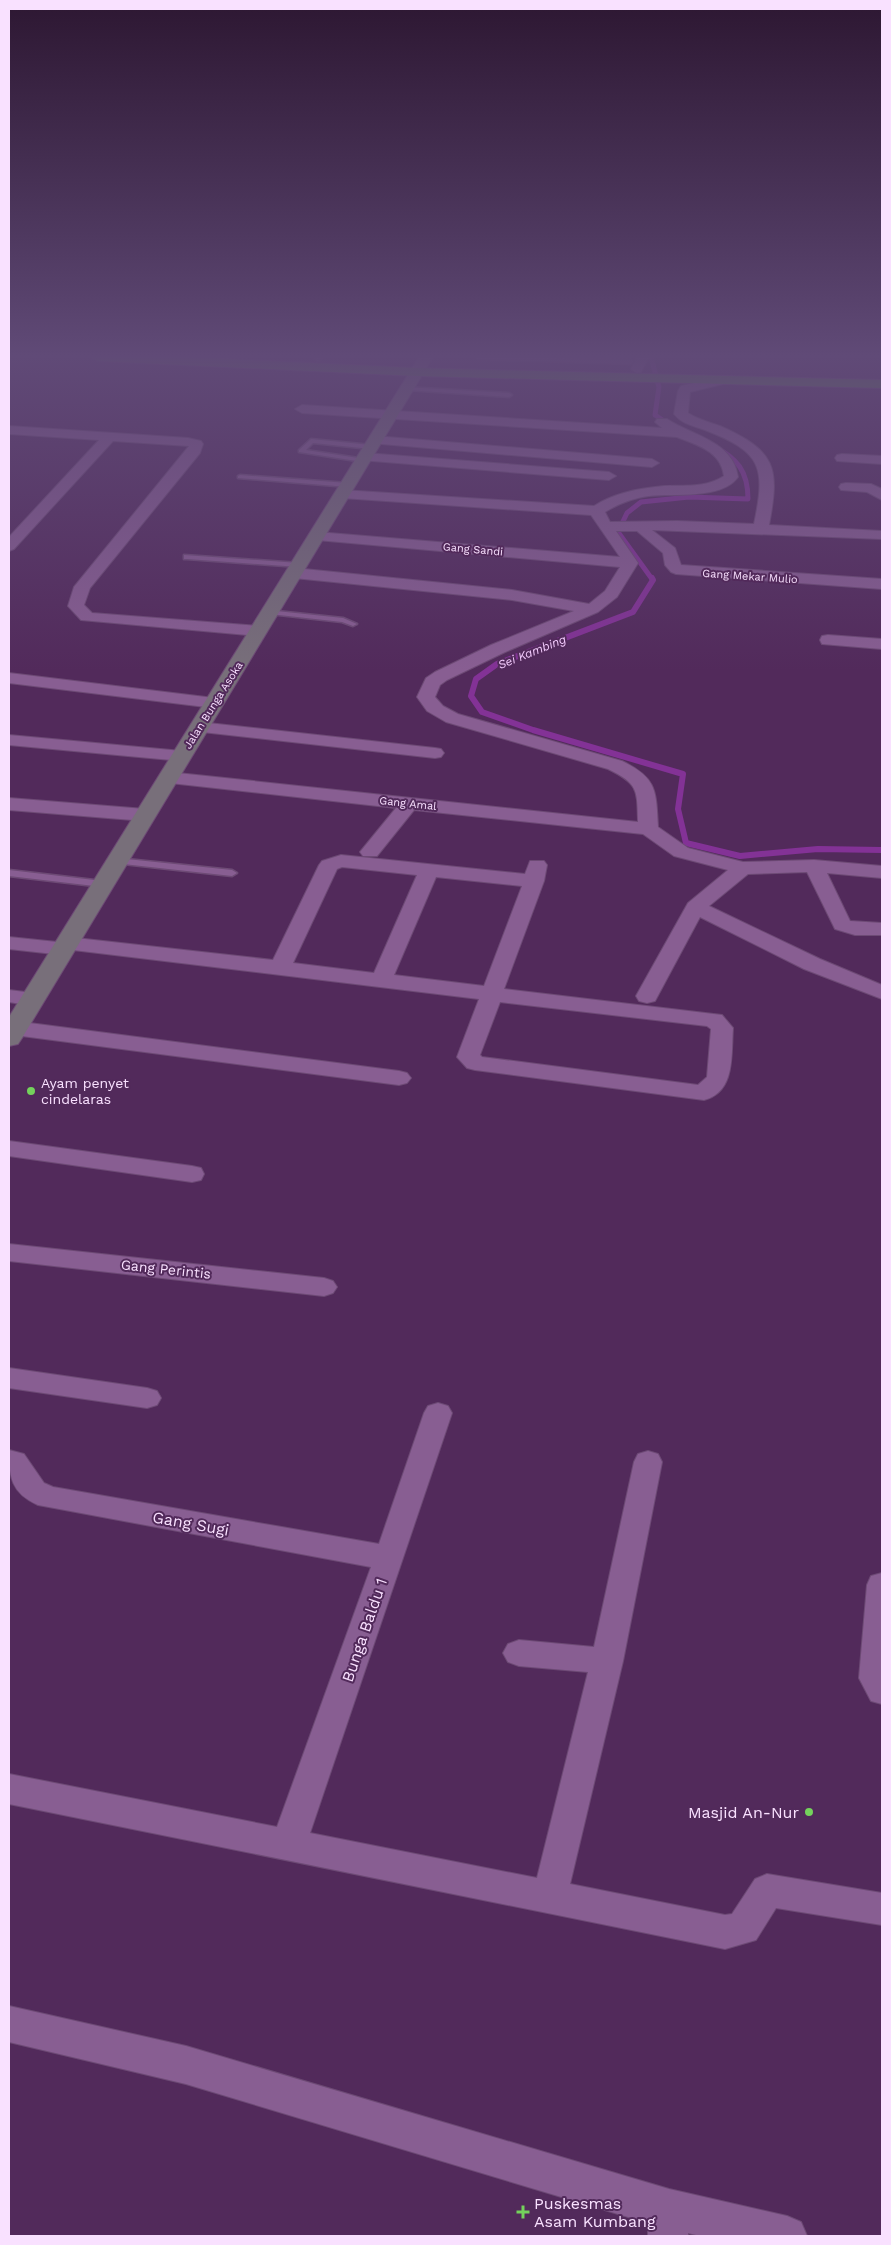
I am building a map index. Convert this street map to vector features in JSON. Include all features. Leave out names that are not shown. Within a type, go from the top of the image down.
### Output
[{"type":"street","points":[[9,546],[86,462]]},
{"type":"street","points":[[185,462],[82,588],[76,606],[87,618],[258,631]]},
{"type":"street","name":"Jalan Bunga Asoka","points":[[12,1033],[362,462]]},
{"type":"street","points":[[472,462],[609,476]]},
{"type":"street","points":[[609,476],[619,462]]},
{"type":"street","points":[[632,462],[652,463]]},
{"type":"street","points":[[345,490],[597,511],[625,497],[655,491],[709,488],[723,484],[731,477],[731,470],[727,462]]},
{"type":"street","points":[[761,528],[769,486],[762,462]]},
{"type":"street","points":[[609,476],[614,491],[625,497]]},
{"type":"street","points":[[846,487],[871,488],[882,496]]},
{"type":"street","points":[[597,511],[610,527],[630,563],[611,594],[592,609],[497,649],[441,676],[432,682],[426,697],[428,703],[436,710],[452,718],[615,765],[634,773],[643,780],[646,791],[648,829],[681,852],[743,868],[814,866],[882,872]]},
{"type":"street","points":[[610,527],[639,525],[761,528],[882,535]]},
{"type":"street","name":"Gang Mekar Mulio","points":[[639,525],[645,532],[670,551],[673,565],[676,569],[882,584]]},
{"type":"street","name":"Gang Sandi","points":[[317,536],[630,563]]},
{"type":"street","points":[[296,569],[512,595],[592,609]]},
{"type":"street","points":[[828,640],[882,644]]},
{"type":"street","points":[[9,678],[214,703]]},
{"type":"street","points":[[199,727],[435,753]]},
{"type":"street","points":[[9,740],[182,756]]},
{"type":"street","name":"Gang Amal","points":[[168,778],[648,829]]},
{"type":"street","points":[[370,852],[410,803]]},
{"type":"street","points":[[9,804],[145,815]]},
{"type":"street","points":[[9,943],[65,946],[280,968],[382,980],[493,994],[629,1012],[714,1020],[722,1028],[718,1078],[704,1093],[700,1093],[475,1063],[468,1057],[493,994],[536,873],[429,870],[341,861],[332,863],[328,865],[280,968]]},
{"type":"street","points":[[814,866],[842,925],[855,929],[882,929]]},
{"type":"street","points":[[647,996],[695,908],[743,868]]},
{"type":"street","points":[[382,980],[429,870]]},
{"type":"street","points":[[695,908],[812,964],[882,994]]},
{"type":"street","points":[[9,996],[33,998]]},
{"type":"street","points":[[12,1033],[399,1078]]},
{"type":"street","points":[[9,1148],[192,1174]]},
{"type":"street","name":"Gang Perintis","points":[[9,1252],[324,1287]]},
{"type":"street","points":[[9,1378],[147,1398]]},
{"type":"street","name":"Bunga Baldu 1","points":[[288,1846],[438,1412]]},
{"type":"street","name":"Gang Sugi","points":[[9,1461],[14,1462],[34,1491],[48,1497],[389,1558]]},
{"type":"street","points":[[550,1895],[607,1661],[648,1462]]},
{"type":"street","points":[[882,1585],[875,1678],[882,1691]]},
{"type":"street","points":[[519,1653],[607,1661]]},
{"type":"street","points":[[9,1789],[288,1846],[550,1895],[724,1932],[743,1928],[767,1890],[882,1909]]},
{"type":"street","points":[[9,2024],[186,2065],[668,2223],[787,2236]]},
{"type":"lane","points":[[240,477],[345,490]]},
{"type":"lane","points":[[187,557],[296,569]]},
{"type":"lane","points":[[270,612],[343,620],[353,624]]},
{"type":"lane","points":[[117,861],[232,873]]},
{"type":"lane","points":[[9,873],[103,884]]},
{"type":"waterway","name":"Sei Kambing","points":[[652,579],[618,532],[627,513],[641,502],[689,497],[748,499],[746,481],[736,462]]},
{"type":"waterway","name":"Sei Kambing","points":[[652,578],[653,580],[633,612],[497,664],[476,679],[471,696],[482,712],[533,730],[683,774],[678,809],[686,843],[740,856],[818,849],[882,850]]},
{"type":"place","name":"Ayam penyet cindelaras","points":[[31,1091]]},
{"type":"place","name":"Masjid An-Nur","points":[[809,1812]]},
{"type":"place","name":"Puskesmas Asam Kumbang","points":[[523,2212]]}]
